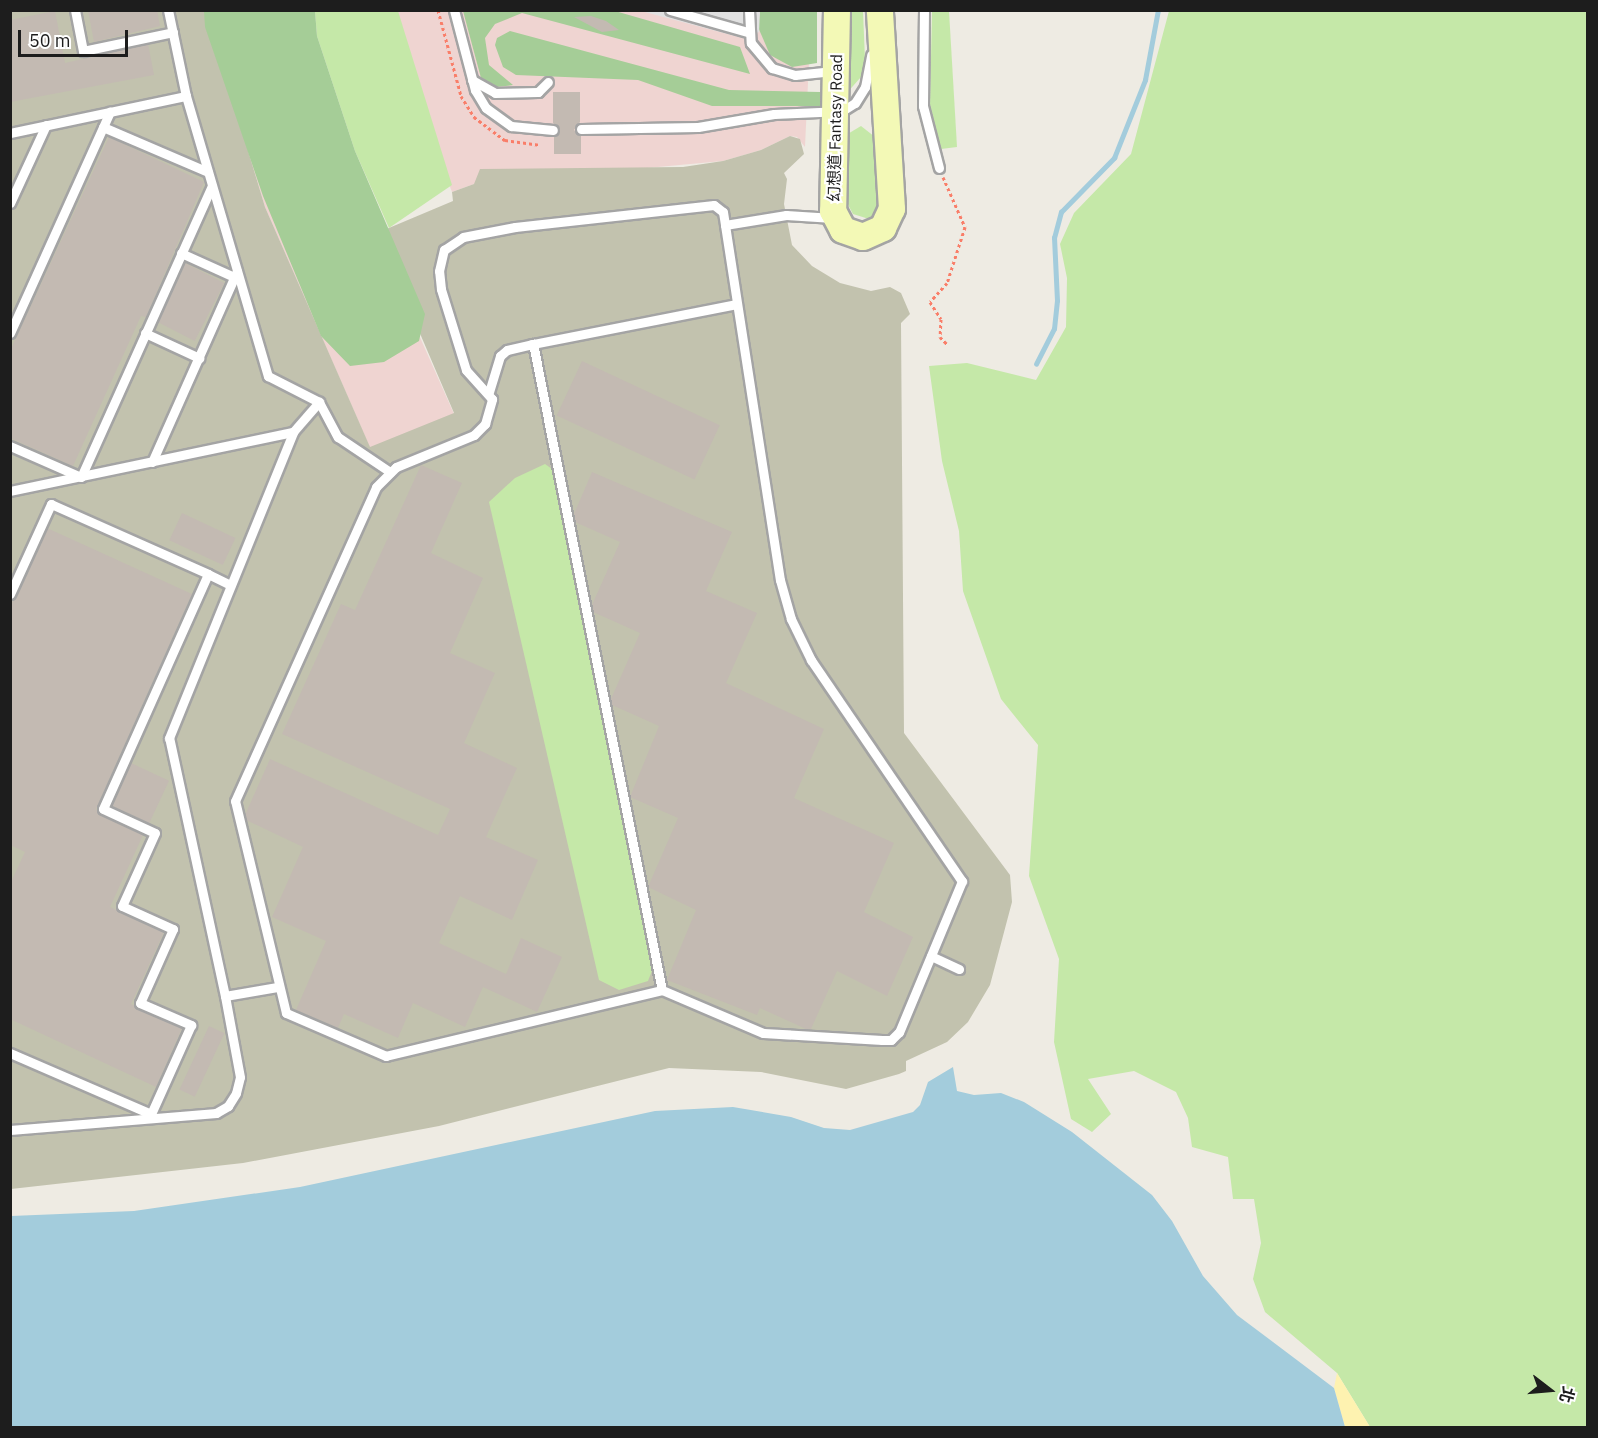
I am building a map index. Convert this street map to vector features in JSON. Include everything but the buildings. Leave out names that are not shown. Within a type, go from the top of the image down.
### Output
[{"type":"main road","name":"幻想道 Fantasy Road","points":[[837,10],[835,218],[843,230],[864,237],[877,233],[891,216],[880,10]]},
{"type":"lane","points":[[75,10],[83,51],[173,32]]},
{"type":"lane","points":[[168,10],[186,96],[236,274],[268,376],[319,402],[338,437],[390,472]]},
{"type":"lane","points":[[453,10],[472,80],[486,108],[501,121],[521,129],[554,130]]},
{"type":"lane","points":[[670,10],[748,32]]},
{"type":"lane","points":[[749,10],[748,32],[759,57],[779,72],[803,75],[837,70]]},
{"type":"lane","points":[[869,10],[870,35]]},
{"type":"lane","points":[[924,10],[923,106],[939,168]]},
{"type":"lane","points":[[581,129],[698,127],[774,114],[835,113],[855,103],[865,87],[871,66],[870,45]]},
{"type":"lane","points":[[472,80],[495,93],[538,92],[548,82]]},
{"type":"lane","points":[[10,133],[186,96]]},
{"type":"lane","points":[[10,333],[110,112]]},
{"type":"lane","points":[[10,203],[46,125]]},
{"type":"lane","points":[[103,126],[208,172]]},
{"type":"lane","points":[[81,477],[212,186]]},
{"type":"lane","points":[[489,392],[465,370],[441,289],[439,271],[444,250],[464,237],[515,227],[714,205],[723,212],[737,289],[736,304],[780,580],[791,619],[811,660],[962,881],[899,1032],[891,1040],[763,1033],[662,990],[386,1056],[286,1013],[277,987],[235,801],[375,487],[390,472],[474,435],[485,424],[491,407],[489,392],[500,356],[507,350],[533,344],[736,304]]},
{"type":"lane","points":[[725,225],[786,215],[835,218]]},
{"type":"lane","points":[[182,253],[236,274]]},
{"type":"lane","points":[[152,462],[236,274]]},
{"type":"lane","points":[[145,333],[199,358]]},
{"type":"lane","points":[[533,344],[662,990]]},
{"type":"lane","points":[[10,1130],[216,1113],[228,1106],[236,1093],[240,1077],[225,996],[169,738],[293,432],[319,402]]},
{"type":"lane","points":[[10,491],[293,432]]},
{"type":"lane","points":[[10,446],[81,477]]},
{"type":"lane","points":[[10,594],[51,504],[48,484]]},
{"type":"lane","points":[[51,504],[231,585]]},
{"type":"lane","points":[[152,1117],[190,1025],[140,1003],[173,929],[122,906],[155,833],[103,809],[208,574]]},
{"type":"lane","points":[[931,956],[959,969]]},
{"type":"lane","points":[[225,996],[277,987]]},
{"type":"lane","points":[[10,1053],[152,1117]]},
{"type":"path","points":[[939,168],[965,227],[946,283],[930,302],[941,319],[940,338],[947,344]]},
{"type":"shaded area","points":[[10,11],[213,11],[227,81],[265,207],[370,447],[454,413],[377,233],[453,201],[452,192],[474,184],[480,169],[683,167],[723,161],[761,150],[790,136],[800,139],[804,154],[784,173],[787,179],[784,204],[792,245],[812,266],[840,283],[871,291],[890,287],[901,293],[910,314],[901,323],[904,733],[1010,875],[1012,902],[990,985],[968,1022],[947,1042],[906,1061],[906,1071],[846,1089],[761,1072],[669,1068],[439,1126],[243,1163],[11,1189]]},
{"type":"shaded area","points":[[392,11],[781,11],[810,40],[805,147],[797,137],[790,136],[761,150],[723,161],[474,184],[452,192],[405,68]]},
{"type":"shaded area","points":[[641,11],[760,11],[759,32],[746,39]]},
{"type":"shaded area","points":[[227,81],[399,290],[454,414],[370,448],[265,207]]},
{"type":"green space","points":[[204,11],[315,11],[317,36],[355,151],[425,314],[419,341],[384,362],[350,366],[321,336],[263,196],[205,27]]},
{"type":"green space","points":[[315,11],[398,11],[452,185],[389,228],[355,151],[317,36]]},
{"type":"green space","points":[[463,11],[615,11],[740,47],[750,74],[522,13],[495,24],[485,38],[489,65],[513,85],[497,87],[481,78]]},
{"type":"green space","points":[[760,11],[817,11],[817,63],[792,67],[770,55],[758,27]]},
{"type":"green space","points":[[846,11],[863,11],[865,60],[861,77],[845,95]]},
{"type":"green space","points":[[932,11],[949,11],[957,147],[941,149],[930,105]]},
{"type":"green space","points":[[1169,11],[1587,11],[1587,1427],[1370,1427],[1337,1373],[1265,1312],[1253,1279],[1261,1243],[1254,1199],[1233,1199],[1228,1157],[1192,1147],[1188,1118],[1176,1092],[1134,1071],[1088,1079],[1111,1114],[1092,1132],[1071,1119],[1054,1042],[1059,959],[1029,876],[1038,745],[1001,699],[963,591],[959,531],[942,461],[929,366],[967,363],[1036,380],[1066,327],[1067,278],[1060,244],[1074,213],[1131,154]]},
{"type":"green space","points":[[510,31],[729,90],[820,92],[820,106],[712,106],[638,80],[516,75],[503,67],[495,45],[497,38]]},
{"type":"green space","points":[[861,126],[875,137],[881,206],[877,215],[869,219],[853,214],[845,199],[846,135]]},
{"type":"green space","points":[[545,464],[552,469],[653,968],[648,981],[619,990],[599,980],[489,502],[515,478]]},
{"type":"sand","points":[[1337,1373],[1370,1427],[1345,1427],[1334,1388]]},
{"type":"water","points":[[953,1067],[957,1091],[974,1095],[1001,1093],[1024,1102],[1072,1132],[1152,1195],[1172,1221],[1203,1276],[1237,1315],[1334,1388],[1345,1427],[11,1427],[11,1216],[134,1211],[300,1187],[655,1111],[733,1107],[791,1117],[824,1128],[850,1130],[913,1112],[920,1105],[928,1082]]},
{"type":"waterway","points":[[1036,364],[1054,329],[1057,301],[1054,238],[1061,212],[1114,158],[1145,80],[1158,10]]}]
